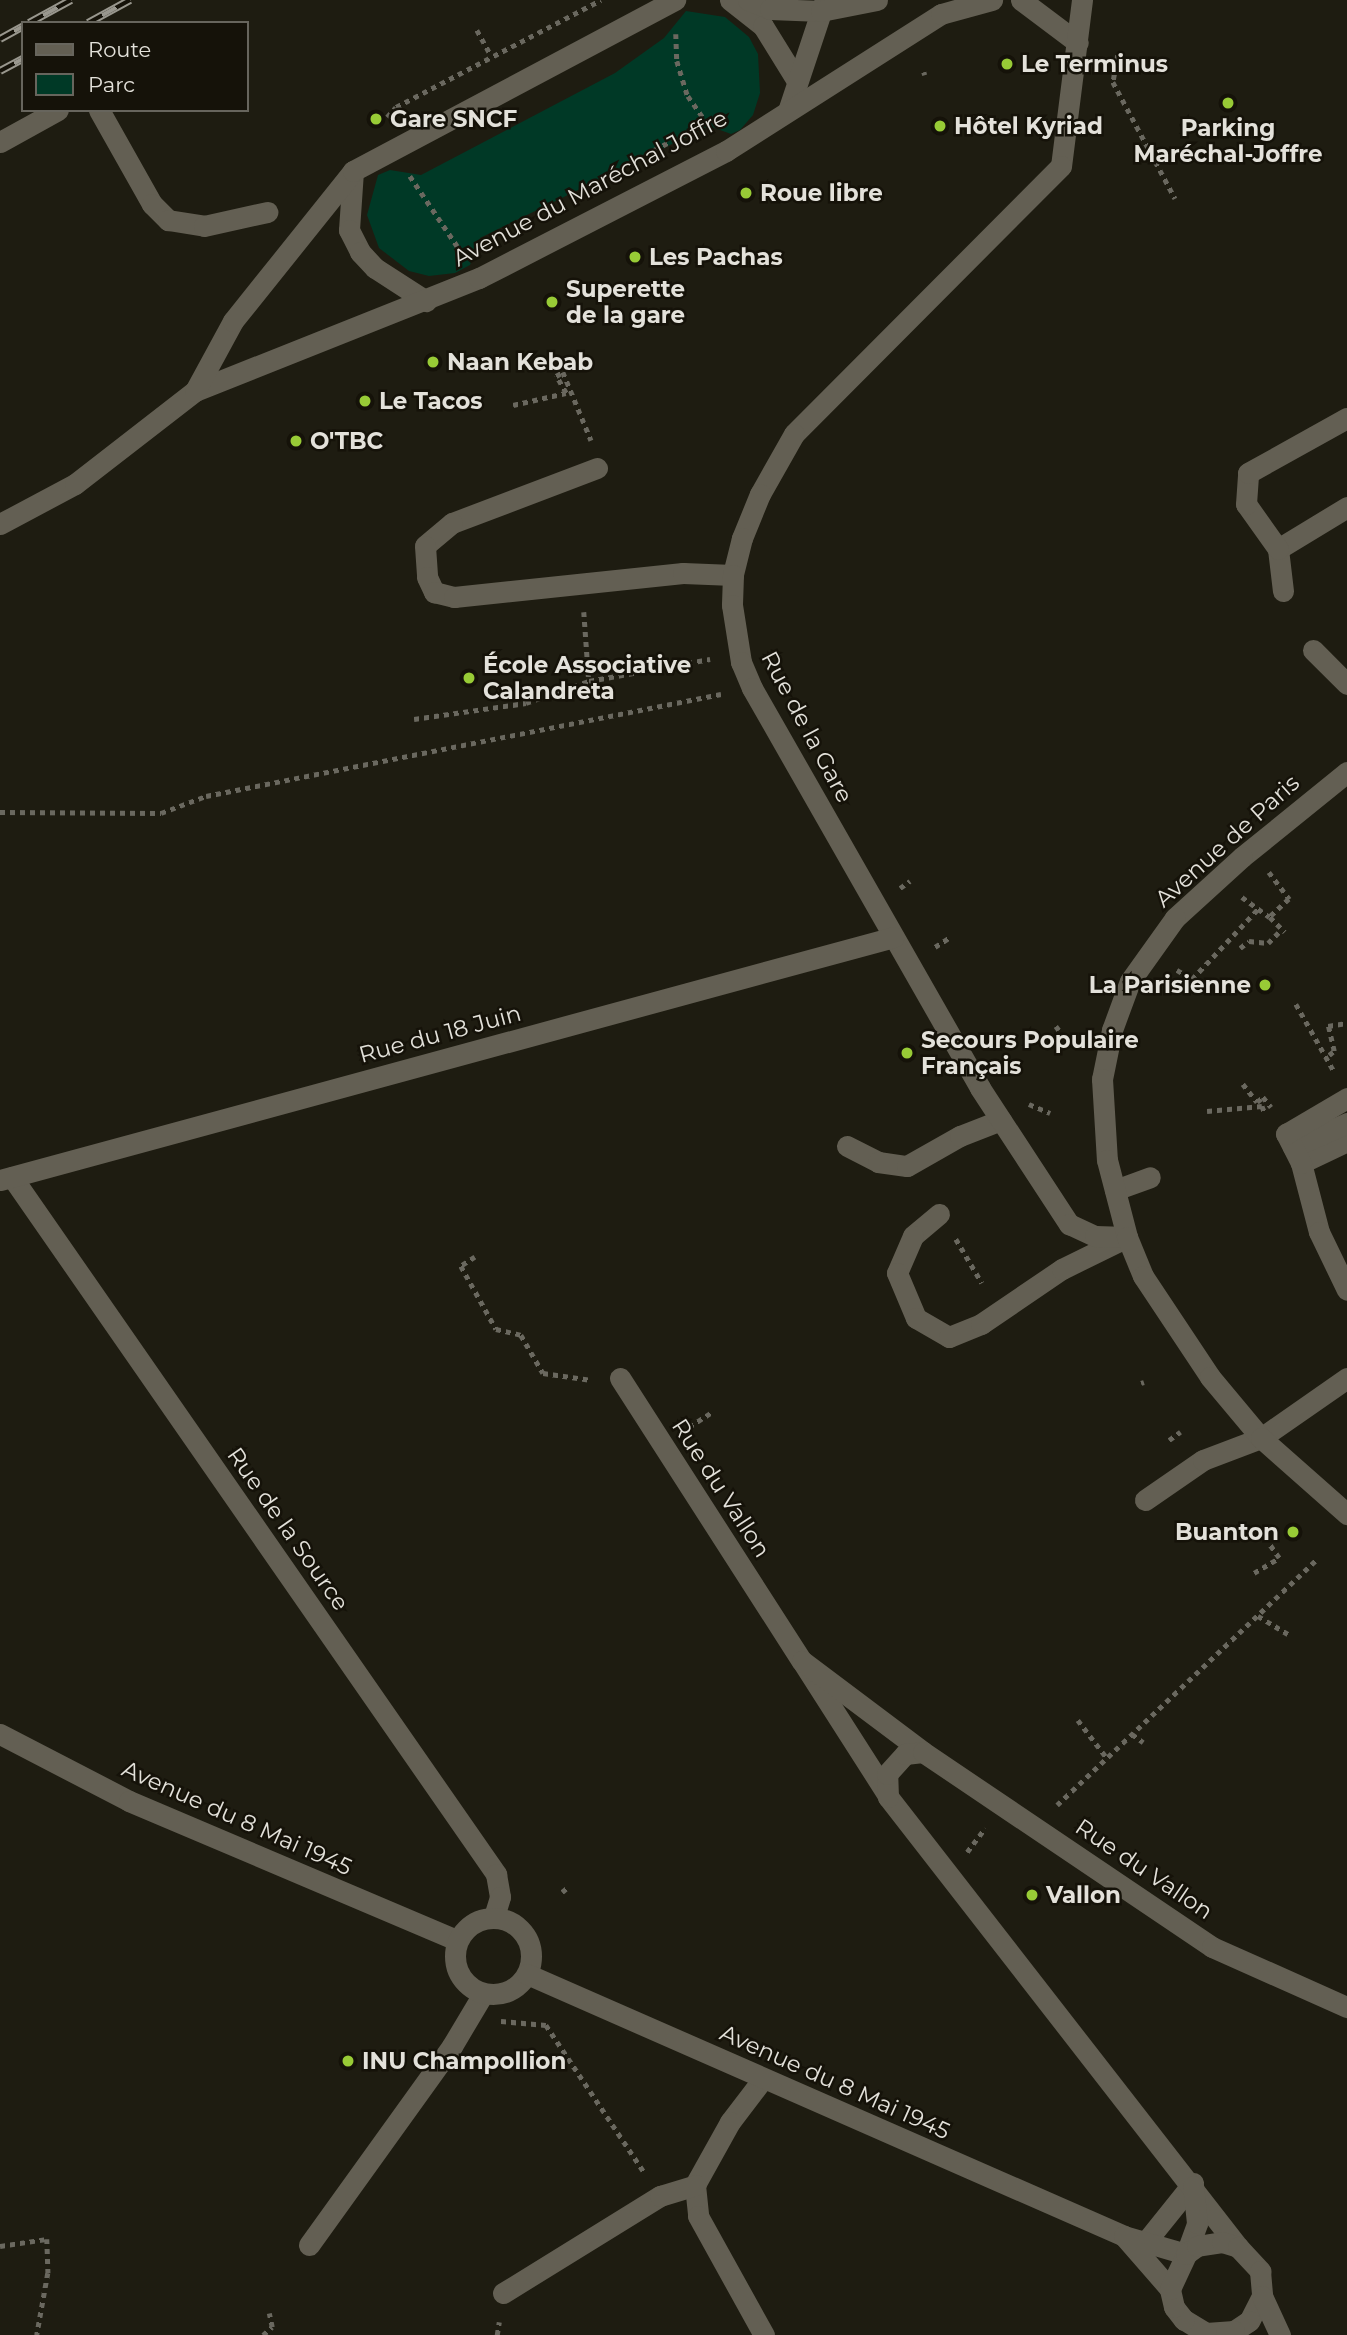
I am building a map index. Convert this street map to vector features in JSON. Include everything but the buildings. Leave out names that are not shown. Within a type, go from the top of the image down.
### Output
[{"type":"street","points":[[730,0],[763,26],[797,81]]},
{"type":"street","points":[[748,0],[770,9],[877,0]]},
{"type":"street","name":"Avenue du Maréchal Joffre","points":[[0,524],[75,484],[195,391],[479,278],[726,150],[789,107],[941,14],[992,0]]},
{"type":"street","points":[[1021,0],[1078,43]]},
{"type":"street","name":"Rue de la Gare","points":[[1082,0],[1061,166],[794,434],[760,494],[733,575],[732,605],[738,653],[752,688],[1001,1120],[1069,1224],[1095,1236],[1127,1237]]},
{"type":"street","name":"Avenue du Maréchal Joffre","points":[[195,391],[233,321],[353,171],[673,1]]},
{"type":"street","points":[[789,107],[823,6]]},
{"type":"street","points":[[0,142],[54,112]]},
{"type":"street","points":[[100,112],[152,204],[167,220],[204,226],[267,212]]},
{"type":"street","points":[[353,171],[349,230],[360,252],[375,268],[426,301]]},
{"type":"street","points":[[1283,591],[1278,549],[1246,504],[1248,473],[1347,418]]},
{"type":"street","points":[[597,468],[452,523],[425,546],[427,577],[434,592],[454,597],[683,573],[733,575]]},
{"type":"street","points":[[1278,549],[1347,507]]},
{"type":"street","points":[[1313,650],[1347,684]]},
{"type":"street","name":"Avenue de Paris","points":[[1347,772],[1242,857],[1175,918],[1130,981],[1112,1030],[1102,1079],[1107,1160],[1127,1237],[1166,1312],[1261,1438],[1347,1514]]},
{"type":"street","name":"Rue du 18 Juin","points":[[6,1179],[894,937]]},
{"type":"street","points":[[1343,1091],[1286,1134],[1296,1155],[1320,1233],[1347,1290]]},
{"type":"street","points":[[847,1146],[878,1163],[906,1166],[960,1136],[1001,1120]]},
{"type":"street","points":[[1296,1155],[1347,1123]]},
{"type":"street","points":[[1296,1155],[1347,1141]]},
{"type":"street","points":[[1115,1190],[1150,1177]]},
{"type":"street","name":"Rue de la Source","points":[[6,1179],[496,1874],[500,1897],[494,1917]]},
{"type":"street","points":[[939,1213],[913,1236],[897,1273],[916,1318],[949,1337],[981,1324],[1062,1269],[1127,1237]]},
{"type":"street","name":"Rue du Vallon","points":[[620,1378],[888,1797],[1193,2183],[1238,2247]]},
{"type":"street","points":[[1145,1500],[1203,1460],[1261,1438],[1347,1378]]},
{"type":"street","name":"Rue du Vallon","points":[[802,1661],[923,1752],[1212,1947],[1347,2007]]},
{"type":"street","name":"Avenue du 8 Mai 1945","points":[[0,1734],[154,1812],[457,1940]]},
{"type":"street","points":[[888,1797],[887,1774],[905,1754],[923,1752]]},
{"type":"street","points":[[494,1917],[506,1920],[525,1934],[530,1947],[527,1974],[500,1995],[472,1990],[457,1971],[457,1940],[478,1920],[494,1917]]},
{"type":"street","name":"Avenue du 8 Mai 1945","points":[[527,1974],[762,2080],[1124,2236],[1148,2239],[1185,2254]]},
{"type":"street","points":[[309,2245],[471,2018],[483,1994]]},
{"type":"street","points":[[762,2080],[730,2122],[695,2185],[698,2216],[764,2335]]},
{"type":"street","points":[[1148,2239],[1193,2183]]},
{"type":"street","points":[[1193,2183],[1197,2223],[1170,2289],[1174,2307],[1184,2320],[1206,2334],[1243,2333],[1262,2297]]},
{"type":"street","points":[[503,2293],[660,2196],[695,2185]]},
{"type":"street","name":"Avenue du 8 Mai 1945","points":[[1124,2236],[1170,2289]]},
{"type":"street","points":[[1185,2254],[1211,2242],[1238,2247],[1260,2271],[1262,2297],[1280,2335]]},
{"type":"path","points":[[479,278],[408,174],[390,170],[368,139],[396,107],[601,0]]},
{"type":"path","points":[[673,1],[677,19],[677,61],[688,96],[726,150]]},
{"type":"path","points":[[477,30],[492,55]]},
{"type":"path","points":[[1118,55],[1113,82],[1174,198]]},
{"type":"path","points":[[513,405],[566,393],[556,376],[563,372],[587,423]]},
{"type":"path","points":[[584,603],[589,681]]},
{"type":"path","points":[[414,719],[526,704],[589,681],[738,653]]},
{"type":"path","points":[[0,812],[162,813],[206,796],[752,688]]},
{"type":"path","points":[[1269,872],[1289,899],[1269,917]]},
{"type":"path","points":[[904,885],[910,881]]},
{"type":"path","points":[[1240,948],[1249,941],[1268,943],[1284,931],[1242,897]]},
{"type":"path","points":[[1177,970],[1192,979],[1258,909]]},
{"type":"path","points":[[936,947],[949,938]]},
{"type":"path","points":[[1296,1004],[1329,1055],[1343,1091]]},
{"type":"path","points":[[1329,1055],[1334,1051],[1330,1026],[1347,1023]]},
{"type":"path","points":[[1243,1084],[1257,1102],[1263,1097],[1272,1108]]},
{"type":"path","points":[[1028,1103],[1050,1113]]},
{"type":"path","points":[[1209,1111],[1262,1106],[1264,1112]]},
{"type":"path","points":[[951,1232],[982,1283]]},
{"type":"path","points":[[475,1257],[461,1266],[496,1329],[521,1335],[543,1373],[577,1380]]},
{"type":"path","points":[[684,1430],[712,1412]]},
{"type":"path","points":[[1169,1440],[1180,1432]]},
{"type":"path","points":[[1254,1573],[1279,1558],[1270,1545]]},
{"type":"path","points":[[1053,1808],[1316,1560]]},
{"type":"path","points":[[1258,1616],[1288,1634]]},
{"type":"path","points":[[1077,1720],[1107,1758]]},
{"type":"path","points":[[1132,1734],[1143,1742]]},
{"type":"path","points":[[963,1858],[981,1834]]},
{"type":"path","points":[[471,2018],[546,2025],[660,2196]]},
{"type":"path","points":[[0,2246],[47,2239],[48,2273],[37,2335]]},
{"type":"path","points":[[263,2335],[272,2327],[268,2313]]},
{"type":"green space","points":[[686,11],[725,17],[749,37],[758,54],[760,93],[753,115],[740,130],[731,134],[709,126],[480,238],[470,265],[455,273],[429,276],[409,271],[379,248],[367,215],[378,175],[390,170],[421,175],[615,73],[664,38]]},
{"type":"railway","points":[[33,21],[71,0]]},
{"type":"railway","points":[[92,21],[130,0]]},
{"type":"railway","points":[[0,39],[21,27]]},
{"type":"railway","points":[[0,71],[21,60]]},
{"type":"place","name":"Le Terminus","points":[[1007,64]]},
{"type":"place","name":"Parking Maréchal-Joffre","points":[[1228,103]]},
{"type":"place","name":"Gare SNCF","points":[[376,119]]},
{"type":"place","name":"Hôtel Kyriad","points":[[940,126]]},
{"type":"place","name":"Roue libre","points":[[746,193]]},
{"type":"place","name":"Les Pachas","points":[[635,257]]},
{"type":"place","name":"Superette de la gare","points":[[552,302]]},
{"type":"place","name":"Naan Kebab","points":[[433,362]]},
{"type":"place","name":"Le Tacos","points":[[365,401]]},
{"type":"place","name":"O'TBC","points":[[296,441]]},
{"type":"place","name":"École Associative Calandreta","points":[[469,678]]},
{"type":"place","name":"La Parisienne","points":[[1265,985]]},
{"type":"place","name":"Secours Populaire Français","points":[[907,1053]]},
{"type":"place","name":"Buanton","points":[[1293,1532]]},
{"type":"place","name":"Vallon","points":[[1032,1895]]},
{"type":"place","name":"INU Champollion","points":[[348,2061]]}]
